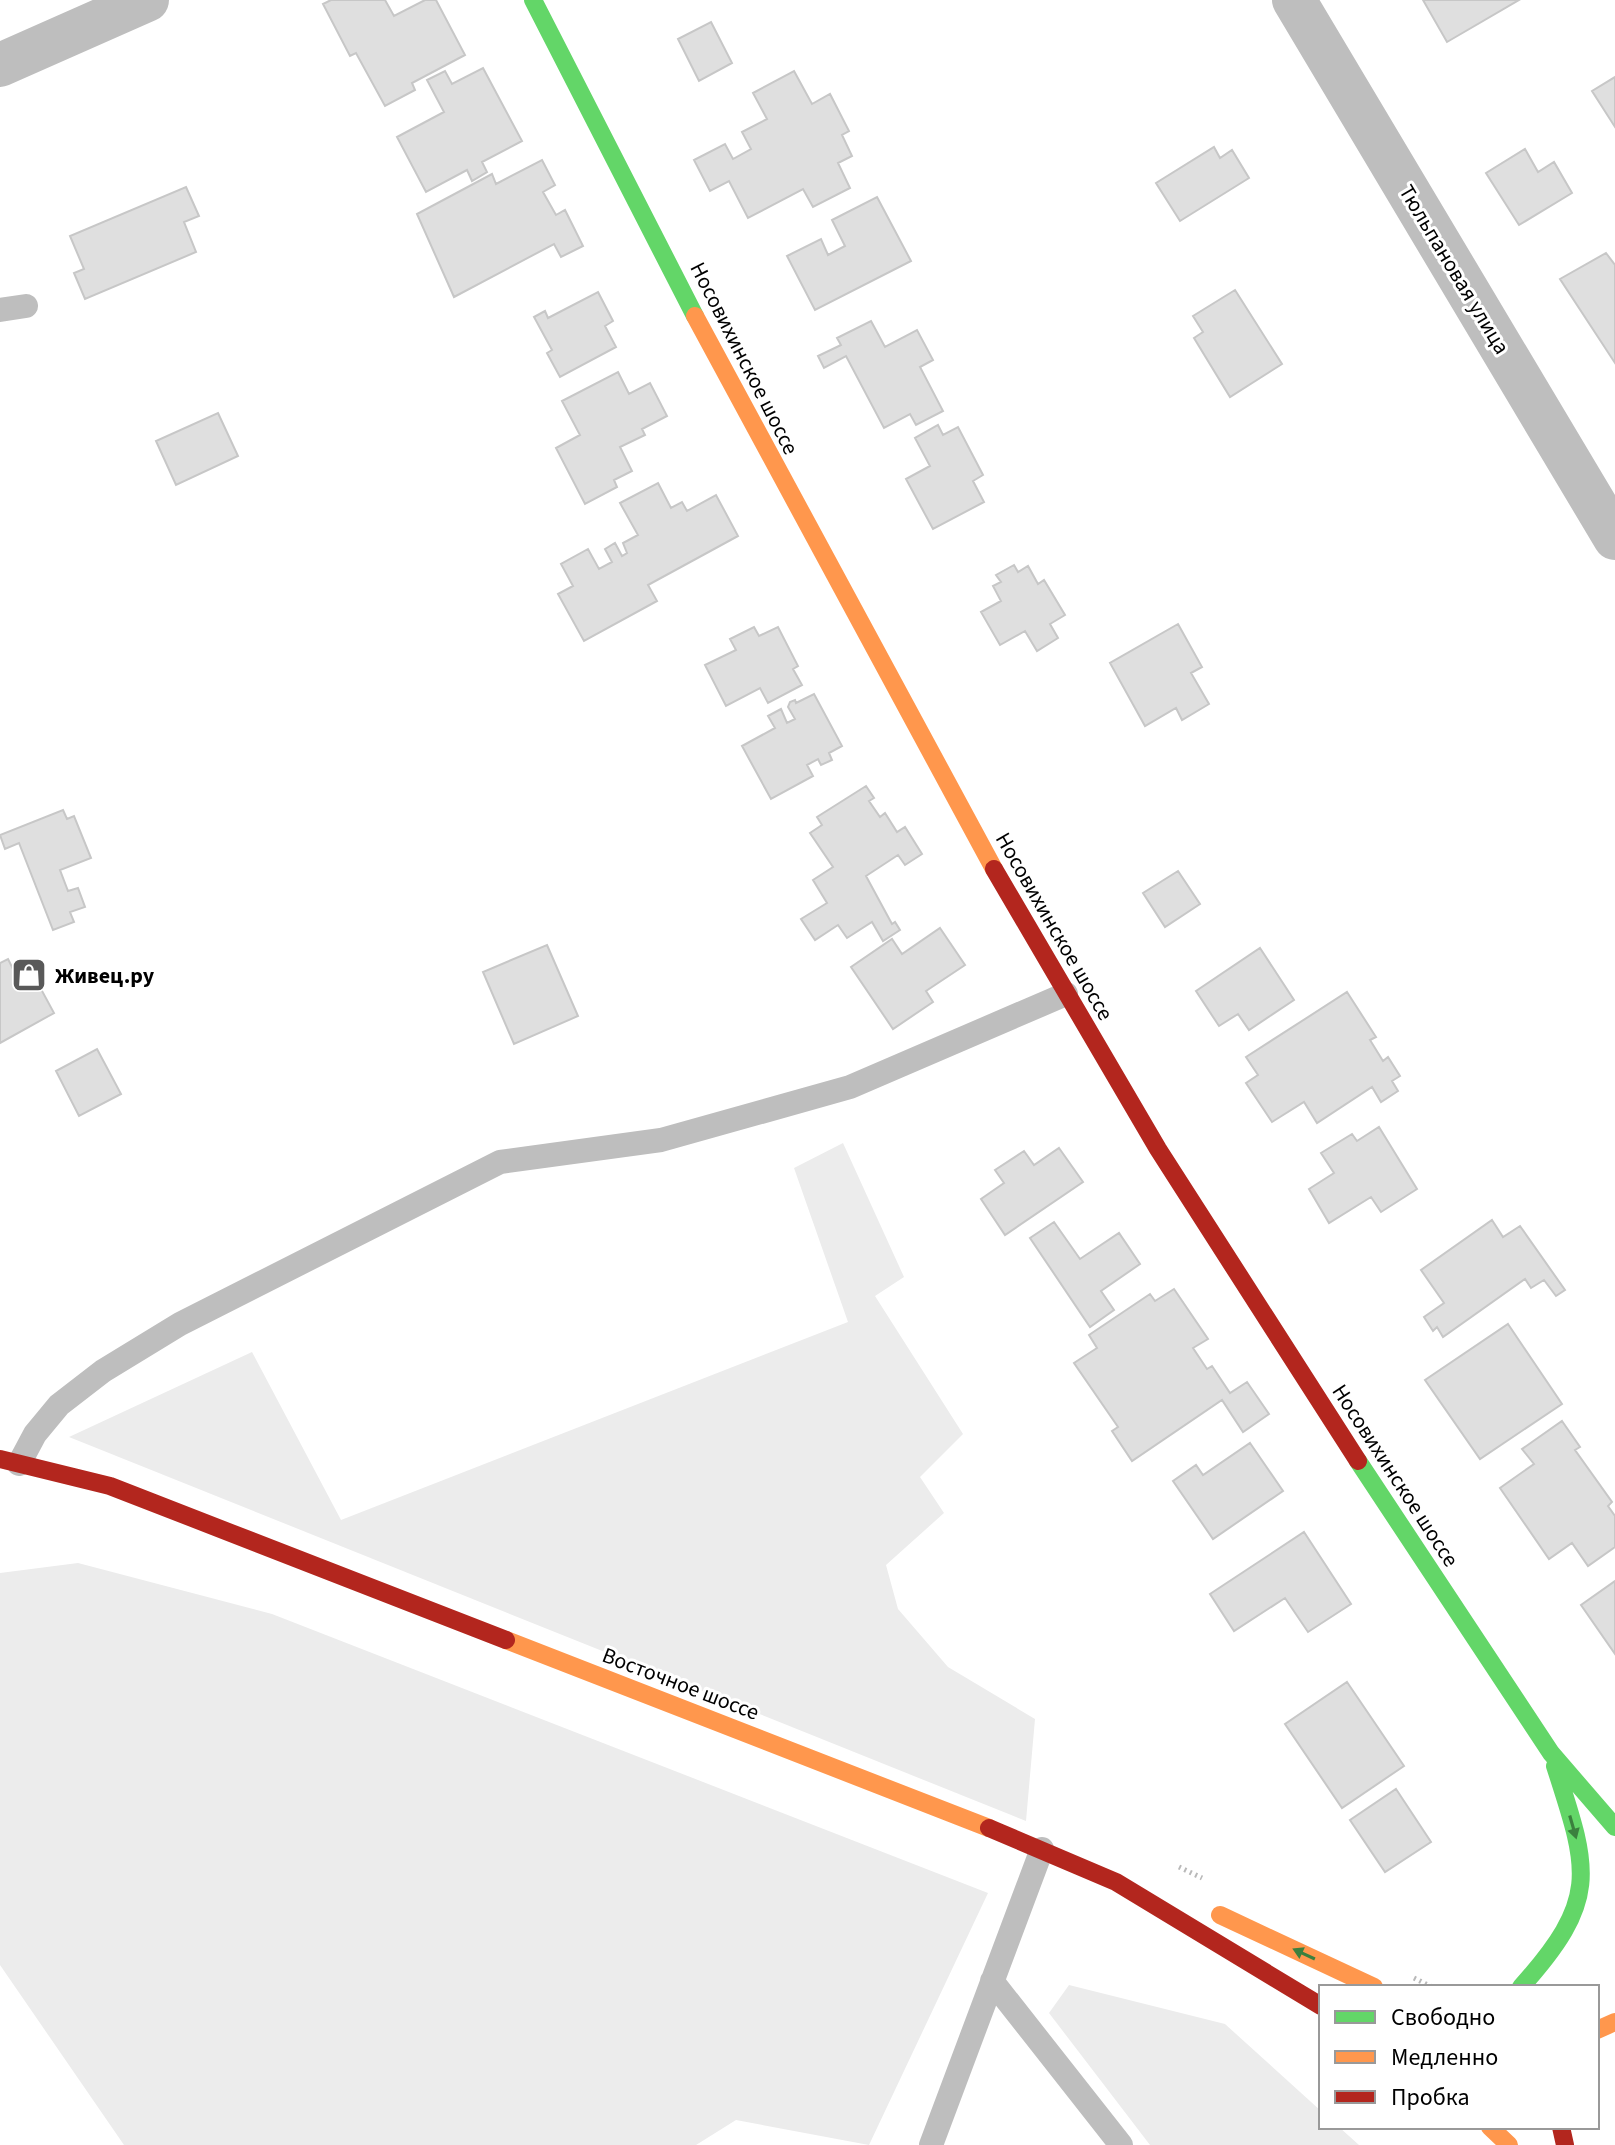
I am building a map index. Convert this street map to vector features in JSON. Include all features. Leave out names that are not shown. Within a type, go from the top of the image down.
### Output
[{"type":"main road","name":"Носовихинское шоссе","points":[[533,0],[896,697],[1066,994],[1245,1289],[1551,1753],[1615,1827]]},
{"type":"main road","name":"Восточное шоссе","points":[[9,1462],[110,1486],[1042,1849],[1116,1882],[1319,2005]]},
{"type":"main road","points":[[1523,1985],[1559,1943],[1578,1891],[1582,1858],[1551,1753]]},
{"type":"main road","points":[[1116,1882],[1182,1898]]},
{"type":"main road","points":[[1208,1910],[1370,1985]]},
{"type":"main road","points":[[1492,2129],[1509,2145]]},
{"type":"street","points":[[0,65],[147,0]]},
{"type":"street","name":"Тюльпановая улица","points":[[1294,0],[1615,538]]},
{"type":"lane","points":[[0,310],[26,306]]},
{"type":"lane","points":[[9,1462],[59,1405],[103,1371],[180,1324],[500,1162],[661,1140],[850,1087],[1066,994]]},
{"type":"lane","points":[[931,2145],[1042,1849]]},
{"type":"lane","points":[[992,1981],[1121,2145]]},
{"type":"shaded area","points":[[843,1143],[904,1277],[875,1296],[963,1434],[920,1477],[944,1513],[886,1565],[898,1609],[948,1667],[1035,1719],[1026,1821],[69,1437],[252,1352],[341,1520],[848,1322],[794,1168]]},
{"type":"shaded area","points":[[78,1563],[272,1614],[988,1893],[869,2145],[736,2120],[696,2145],[124,2145],[0,1965],[0,1573]]},
{"type":"shaded area","points":[[1069,1985],[1225,2024],[1319,2109],[1319,2129],[1341,2129],[1359,2145],[1150,2145],[1049,2013]]},
{"type":"building","points":[[331,0],[385,0],[394,16],[425,0],[436,0],[465,55],[412,83],[415,90],[385,106],[356,53],[350,56],[323,4]]},
{"type":"building","points":[[1423,0],[1519,0],[1447,42]]},
{"type":"building","points":[[711,22],[732,63],[699,81],[678,39]]},
{"type":"building","points":[[483,68],[522,141],[482,162],[487,172],[472,181],[467,170],[426,192],[397,137],[444,112],[427,80],[445,71],[452,84]]},
{"type":"building","points":[[794,71],[812,104],[830,94],[849,131],[842,135],[852,156],[838,163],[850,188],[813,207],[803,189],[748,218],[729,181],[710,191],[694,160],[725,144],[733,159],[751,149],[742,132],[767,119],[753,93]]},
{"type":"building","points":[[1615,77],[1615,127],[1592,91]]},
{"type":"building","points":[[1214,147],[1220,158],[1232,150],[1249,178],[1180,221],[1156,183]]},
{"type":"building","points":[[1525,149],[1538,172],[1554,162],[1572,193],[1519,225],[1486,173]]},
{"type":"building","points":[[542,160],[555,185],[543,192],[556,215],[565,210],[583,246],[561,257],[554,244],[454,297],[417,214],[492,174],[496,184]]},
{"type":"building","points":[[186,187],[199,216],[184,222],[196,252],[85,299],[74,273],[84,269],[70,236]]},
{"type":"building","points":[[877,197],[911,261],[815,310],[787,256],[821,239],[828,255],[845,246],[832,220]]},
{"type":"building","points":[[1606,253],[1615,265],[1615,363],[1560,279]]},
{"type":"building","points":[[1235,290],[1282,364],[1230,397],[1194,338],[1203,332],[1193,316]]},
{"type":"building","points":[[598,292],[613,321],[605,326],[616,347],[560,377],[547,353],[552,350],[534,317],[545,311],[548,318]]},
{"type":"building","points":[[871,321],[885,347],[917,330],[933,360],[920,367],[943,411],[916,425],[910,414],[884,428],[846,356],[824,368],[818,356],[841,345],[837,338]]},
{"type":"building","points":[[618,372],[629,394],[650,383],[667,416],[642,429],[645,435],[620,447],[632,471],[614,480],[617,487],[585,504],[556,448],[580,435],[562,401]]},
{"type":"building","points":[[218,413],[238,456],[176,485],[156,441]]},
{"type":"building","points":[[938,425],[943,435],[958,427],[983,475],[973,481],[984,502],[933,529],[906,479],[930,466],[915,438]]},
{"type":"building","points":[[658,483],[671,508],[682,502],[687,511],[716,495],[738,536],[648,585],[657,601],[584,641],[558,594],[573,586],[561,564],[588,549],[599,569],[612,562],[605,549],[615,543],[622,556],[627,553],[623,543],[638,535],[620,503]]},
{"type":"building","points":[[1014,565],[1018,572],[1028,566],[1038,584],[1044,580],[1065,615],[1050,624],[1058,638],[1037,651],[1025,631],[1000,645],[981,612],[1001,601],[993,586],[1001,582],[996,575]]},
{"type":"building","points":[[1178,624],[1202,667],[1191,673],[1209,704],[1182,720],[1176,708],[1145,726],[1110,663]]},
{"type":"building","points":[[754,627],[759,636],[778,627],[798,666],[793,669],[802,685],[768,703],[760,688],[726,706],[705,665],[736,650],[730,639]]},
{"type":"building","points":[[814,694],[842,746],[829,753],[832,760],[821,765],[818,759],[807,765],[813,776],[771,799],[742,746],[775,728],[768,716],[781,709],[787,723],[795,719],[788,707],[790,702],[795,700],[796,703]]},
{"type":"building","points":[[866,786],[874,798],[869,801],[880,817],[885,813],[897,832],[905,827],[922,854],[905,865],[898,855],[866,876],[892,924],[895,922],[900,930],[883,941],[872,922],[847,938],[838,925],[815,940],[801,919],[827,903],[813,880],[833,867],[810,833],[822,825],[817,817]]},
{"type":"building","points":[[63,810],[67,819],[74,816],[91,858],[60,870],[68,891],[78,888],[85,907],[70,912],[74,922],[53,930],[19,843],[5,849],[0,835]]},
{"type":"building","points":[[1178,871],[1200,904],[1165,927],[1143,893]]},
{"type":"building","points":[[940,928],[965,965],[926,991],[933,1002],[893,1029],[851,967],[892,939],[902,954]]},
{"type":"building","points":[[547,945],[578,1016],[514,1044],[483,972]]},
{"type":"building","points":[[1260,948],[1294,1000],[1249,1030],[1238,1014],[1219,1026],[1196,991]]},
{"type":"building","points":[[8,959],[16,975],[36,964],[42,974],[35,978],[54,1013],[0,1043],[0,963]]},
{"type":"building","points":[[1347,992],[1376,1037],[1370,1040],[1383,1061],[1388,1057],[1400,1076],[1392,1081],[1398,1091],[1381,1102],[1372,1087],[1317,1123],[1304,1102],[1272,1122],[1246,1083],[1258,1075],[1246,1057]]},
{"type":"building","points":[[97,1049],[121,1094],[79,1116],[56,1071]]},
{"type":"building","points":[[1379,1127],[1417,1189],[1381,1212],[1371,1197],[1329,1223],[1309,1189],[1334,1173],[1321,1153],[1352,1134],[1357,1141]]},
{"type":"building","points":[[1059,1148],[1083,1182],[1005,1235],[981,1199],[1004,1183],[995,1170],[1024,1151],[1034,1165]]},
{"type":"building","points":[[1492,1220],[1503,1237],[1520,1226],[1565,1290],[1556,1296],[1544,1280],[1531,1288],[1525,1279],[1443,1337],[1437,1327],[1433,1331],[1424,1317],[1444,1303],[1421,1270]]},
{"type":"building","points":[[1054,1222],[1080,1259],[1119,1233],[1140,1264],[1101,1291],[1114,1310],[1090,1327],[1030,1238]]},
{"type":"building","points":[[1174,1289],[1208,1339],[1193,1348],[1207,1369],[1212,1366],[1230,1393],[1247,1382],[1269,1414],[1243,1432],[1222,1400],[1132,1461],[1112,1431],[1118,1427],[1074,1363],[1097,1348],[1089,1335],[1150,1294],[1155,1301]]},
{"type":"building","points":[[1508,1324],[1562,1404],[1480,1459],[1425,1380]]},
{"type":"building","points":[[1562,1421],[1580,1447],[1575,1450],[1612,1502],[1608,1506],[1615,1516],[1615,1547],[1588,1566],[1572,1543],[1549,1559],[1500,1488],[1534,1464],[1522,1449]]},
{"type":"building","points":[[1250,1443],[1283,1491],[1213,1539],[1173,1481],[1196,1465],[1203,1475]]},
{"type":"building","points":[[1304,1532],[1351,1604],[1308,1632],[1285,1598],[1234,1631],[1210,1594]]},
{"type":"building","points":[[1615,1581],[1615,1654],[1581,1605]]},
{"type":"building","points":[[1347,1682],[1404,1766],[1342,1808],[1285,1724]]},
{"type":"building","points":[[1396,1789],[1431,1842],[1385,1872],[1350,1820]]},
{"type":"traffic: fast","points":[[533,0],[695,316]]},
{"type":"traffic: fast","points":[[1358,1461],[1551,1753],[1615,1827]]},
{"type":"traffic: fast","points":[[1523,1985],[1547,1957],[1564,1930],[1575,1906],[1580,1883],[1575,1832],[1555,1766]]},
{"type":"traffic: slow","points":[[695,316],[994,869]]},
{"type":"traffic: slow","points":[[506,1640],[989,1828]]},
{"type":"traffic: slow","points":[[1220,1915],[1370,1985]]},
{"type":"traffic: slow","points":[[1599,2029],[1615,2022]]},
{"type":"traffic: slow","points":[[1492,2129],[1509,2145]]},
{"type":"traffic: jam","points":[[994,869],[1158,1149],[1358,1461]]},
{"type":"traffic: jam","points":[[0,1459],[110,1486],[506,1640]]},
{"type":"traffic: jam","points":[[989,1828],[1116,1882],[1319,2005]]},
{"type":"traffic: jam","points":[[1561,2129],[1565,2145]]},
{"type":"place","name":"Живец.ру","points":[[29,975]]}]
